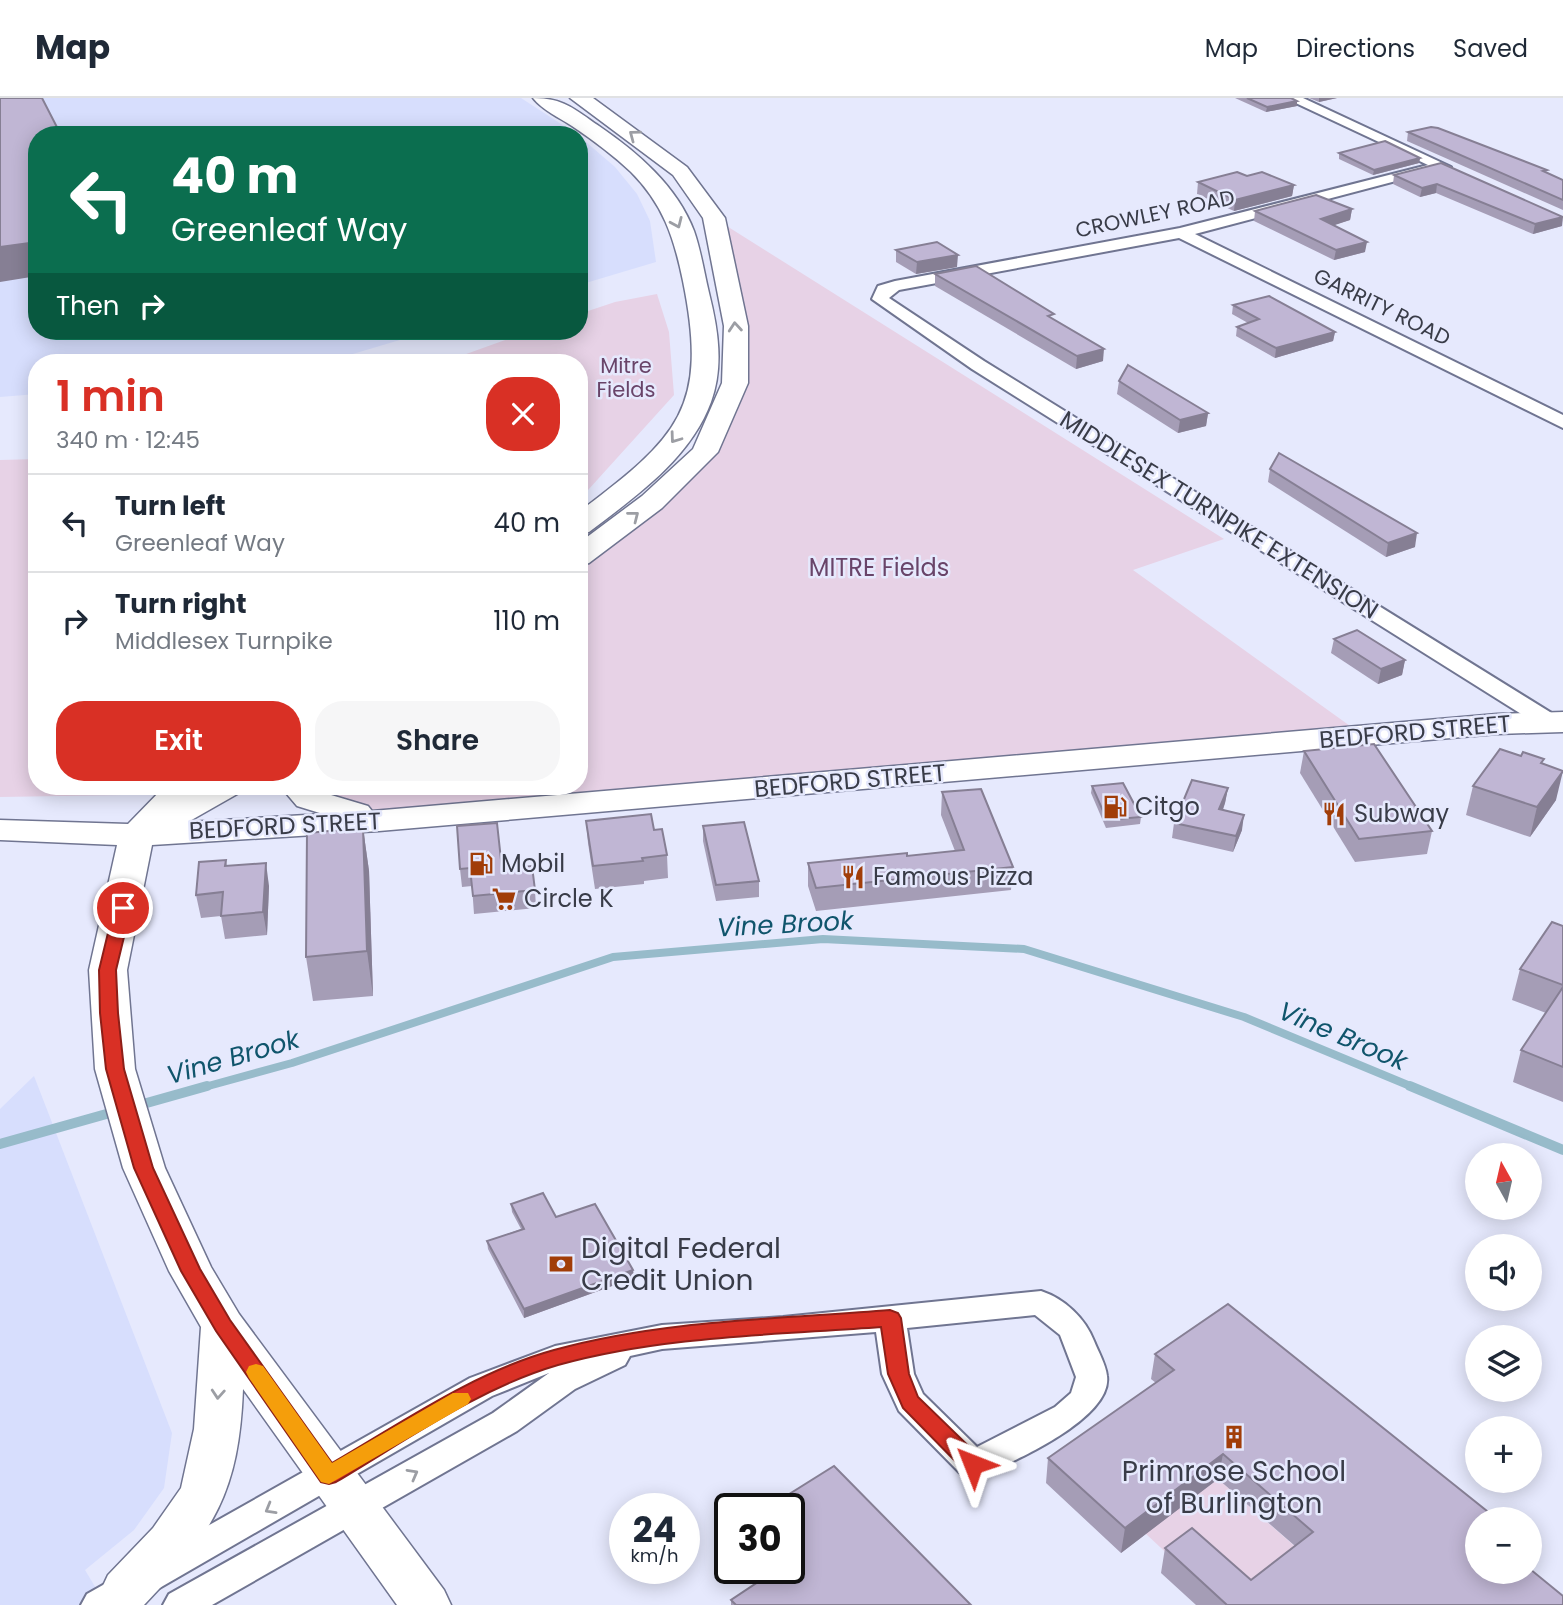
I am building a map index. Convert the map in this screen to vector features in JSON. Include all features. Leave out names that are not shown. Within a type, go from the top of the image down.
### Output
[{"type":"main road","points":[[543,98],[584,126]]},
{"type":"main road","points":[[580,98],[680,171],[714,218],[736,326],[735,383],[705,452],[652,502],[588,550]]},
{"type":"main road","points":[[588,129],[619,150],[647,176],[680,223],[703,313],[708,361],[697,404],[677,438],[645,475],[588,519]]},
{"type":"main road","name":"BEDFORD STREET","points":[[0,830],[137,835],[379,821],[1559,725]]},
{"type":"main road","points":[[175,795],[137,835],[108,970],[115,1069],[144,1168],[185,1259],[223,1326],[426,1605]]},
{"type":"main road","points":[[137,835],[210,795]]},
{"type":"main road","points":[[305,795],[309,799],[379,821]]},
{"type":"main road","points":[[113,1597],[176,1535],[205,1488],[215,1445],[223,1326]]},
{"type":"street","points":[[1292,98],[1464,176]]},
{"type":"street","name":"CROWLEY ROAD","points":[[880,296],[884,290],[895,286],[1181,233],[1439,165]]},
{"type":"street","name":"GARRITY ROAD","points":[[1181,233],[1563,422]]},
{"type":"street","name":"MIDDLESEX TURNPIKE EXTENSION","points":[[880,296],[883,303],[978,365],[1559,725]]},
{"type":"street","points":[[113,1597],[341,1491],[506,1422],[564,1380],[662,1337],[1041,1303],[1073,1328],[1091,1377],[1085,1401],[1067,1416],[973,1464],[910,1402],[898,1374],[890,1318]]},
{"type":"street","points":[[181,1605],[341,1491]]},
{"type":"shaded area","points":[[0,98],[521,98],[564,126],[28,126],[28,340],[400,340],[353,354],[28,354],[28,395],[0,397]]},
{"type":"shaded area","points":[[588,144],[615,167],[637,194],[650,221],[656,262],[588,282]]},
{"type":"shaded area","points":[[34,1076],[172,1433],[164,1488],[134,1530],[85,1570],[106,1605],[0,1605],[0,1109]]},
{"type":"green space","name":"MITRE Fields","points":[[714,218],[1224,539],[1133,570],[1364,736],[379,821],[309,799],[305,795],[588,795],[588,550],[705,452],[735,383]]},
{"type":"green space","name":"Mitre Fields","points":[[657,294],[669,332],[674,395],[588,490],[588,354],[466,354],[505,340],[588,340],[588,311],[615,302]]},
{"type":"green space","points":[[28,459],[28,795],[125,795],[0,797],[0,460]]},
{"type":"green space","points":[[1218,1479],[1307,1557],[1246,1605],[1176,1562],[1145,1533]]},
{"type":"building","points":[[0,98],[42,98],[56,126],[28,126],[28,243],[0,247]]},
{"type":"building","points":[[1247,98],[1291,98],[1297,101],[1267,107]]},
{"type":"building","points":[[1431,127],[1547,170],[1543,171],[1563,180],[1563,200],[1408,132]]},
{"type":"building","points":[[1385,141],[1420,158],[1374,170],[1339,153]]},
{"type":"building","points":[[1441,163],[1563,217],[1535,224],[1437,184],[1422,188],[1394,175]]},
{"type":"building","points":[[1237,172],[1247,176],[1262,172],[1294,185],[1235,200],[1198,182]]},
{"type":"building","points":[[1316,195],[1352,209],[1321,219],[1367,242],[1336,250],[1255,211]]},
{"type":"building","points":[[937,242],[958,255],[917,262],[896,250]]},
{"type":"building","points":[[976,266],[1054,314],[1048,316],[1104,349],[1077,356],[935,274]]},
{"type":"building","points":[[1269,296],[1335,332],[1276,348],[1237,327],[1259,319],[1233,305]]},
{"type":"building","points":[[1128,365],[1208,413],[1180,420],[1119,381]]},
{"type":"building","points":[[1279,453],[1417,533],[1388,543],[1270,469]]},
{"type":"building","points":[[1357,630],[1405,660],[1381,669],[1334,639]]},
{"type":"building","points":[[1374,744],[1432,831],[1359,839],[1304,751]]},
{"type":"building","points":[[1500,749],[1521,756],[1523,752],[1544,759],[1541,763],[1563,771],[1537,807],[1473,786]]},
{"type":"building","points":[[1192,780],[1228,788],[1219,809],[1244,815],[1236,836],[1174,823]]},
{"type":"building","points":[[1123,783],[1141,817],[1107,820],[1092,786]]},
{"type":"building","points":[[981,789],[1013,867],[816,888],[808,863],[964,850],[942,792]]},
{"type":"building","points":[[651,814],[654,830],[662,829],[667,855],[642,858],[643,861],[593,866],[586,821]]},
{"type":"building","points":[[744,822],[759,881],[716,885],[703,826]]},
{"type":"building","points":[[497,823],[502,869],[532,866],[535,890],[473,896],[470,868],[460,869],[457,826]]},
{"type":"building","points":[[363,828],[367,951],[306,957],[307,833]]},
{"type":"building","points":[[226,860],[225,866],[266,863],[263,912],[221,916],[223,892],[196,895],[199,862]]},
{"type":"building","points":[[1552,922],[1563,926],[1563,985],[1520,969]]},
{"type":"building","points":[[1563,987],[1563,1067],[1521,1050]]},
{"type":"building","name":"Digital Federal Credit Union","points":[[543,1193],[556,1217],[595,1204],[633,1270],[524,1309],[487,1241],[524,1229],[511,1204]]},
{"type":"building","name":"Primrose School of Burlington","points":[[1228,1304],[1482,1507],[1465,1507],[1465,1584],[1542,1584],[1542,1579],[1563,1596],[1563,1605],[1227,1605],[1165,1548],[1192,1528],[1251,1580],[1313,1532],[1223,1454],[1125,1528],[1048,1458],[1174,1370],[1155,1354]]},
{"type":"building","points":[[834,1466],[971,1605],[736,1605],[731,1600],[755,1584],[805,1584],[805,1493],[791,1493]]},
{"type":"waterway","name":"Vine Brook","points":[[201,1088],[292,1063],[613,957],[823,939],[1024,949],[1244,1017],[1415,1088]]},
{"type":"waterway","name":"Vine Brook","points":[[136,1106],[207,1086]]},
{"type":"waterway","name":"Vine Brook","points":[[1410,1086],[1563,1150]]},
{"type":"waterway","name":"Vine Brook","points":[[0,1144],[117,1111]]},
{"type":"slow traffic","points":[[256,1372],[329,1475],[461,1399]]},
{"type":"place","name":"Citgo","points":[[1115,807]]},
{"type":"place","name":"Subway","points":[[1334,814]]},
{"type":"place","name":"Mobil","points":[[481,864]]},
{"type":"place","name":"Famous Pizza","points":[[853,877]]},
{"type":"place","name":"Circle K","points":[[504,899]]},
{"type":"place","name":"Digital Federal Credit Union","points":[[561,1264]]},
{"type":"place","name":"Primrose School of Burlington","points":[[1234,1437]]},
{"type":"route","points":[[123,908],[108,970],[109,1013],[115,1069],[144,1168],[166,1222],[223,1326],[329,1475],[481,1387],[555,1358],[686,1334],[783,1329],[890,1318],[898,1374],[910,1402],[973,1464]]}]
